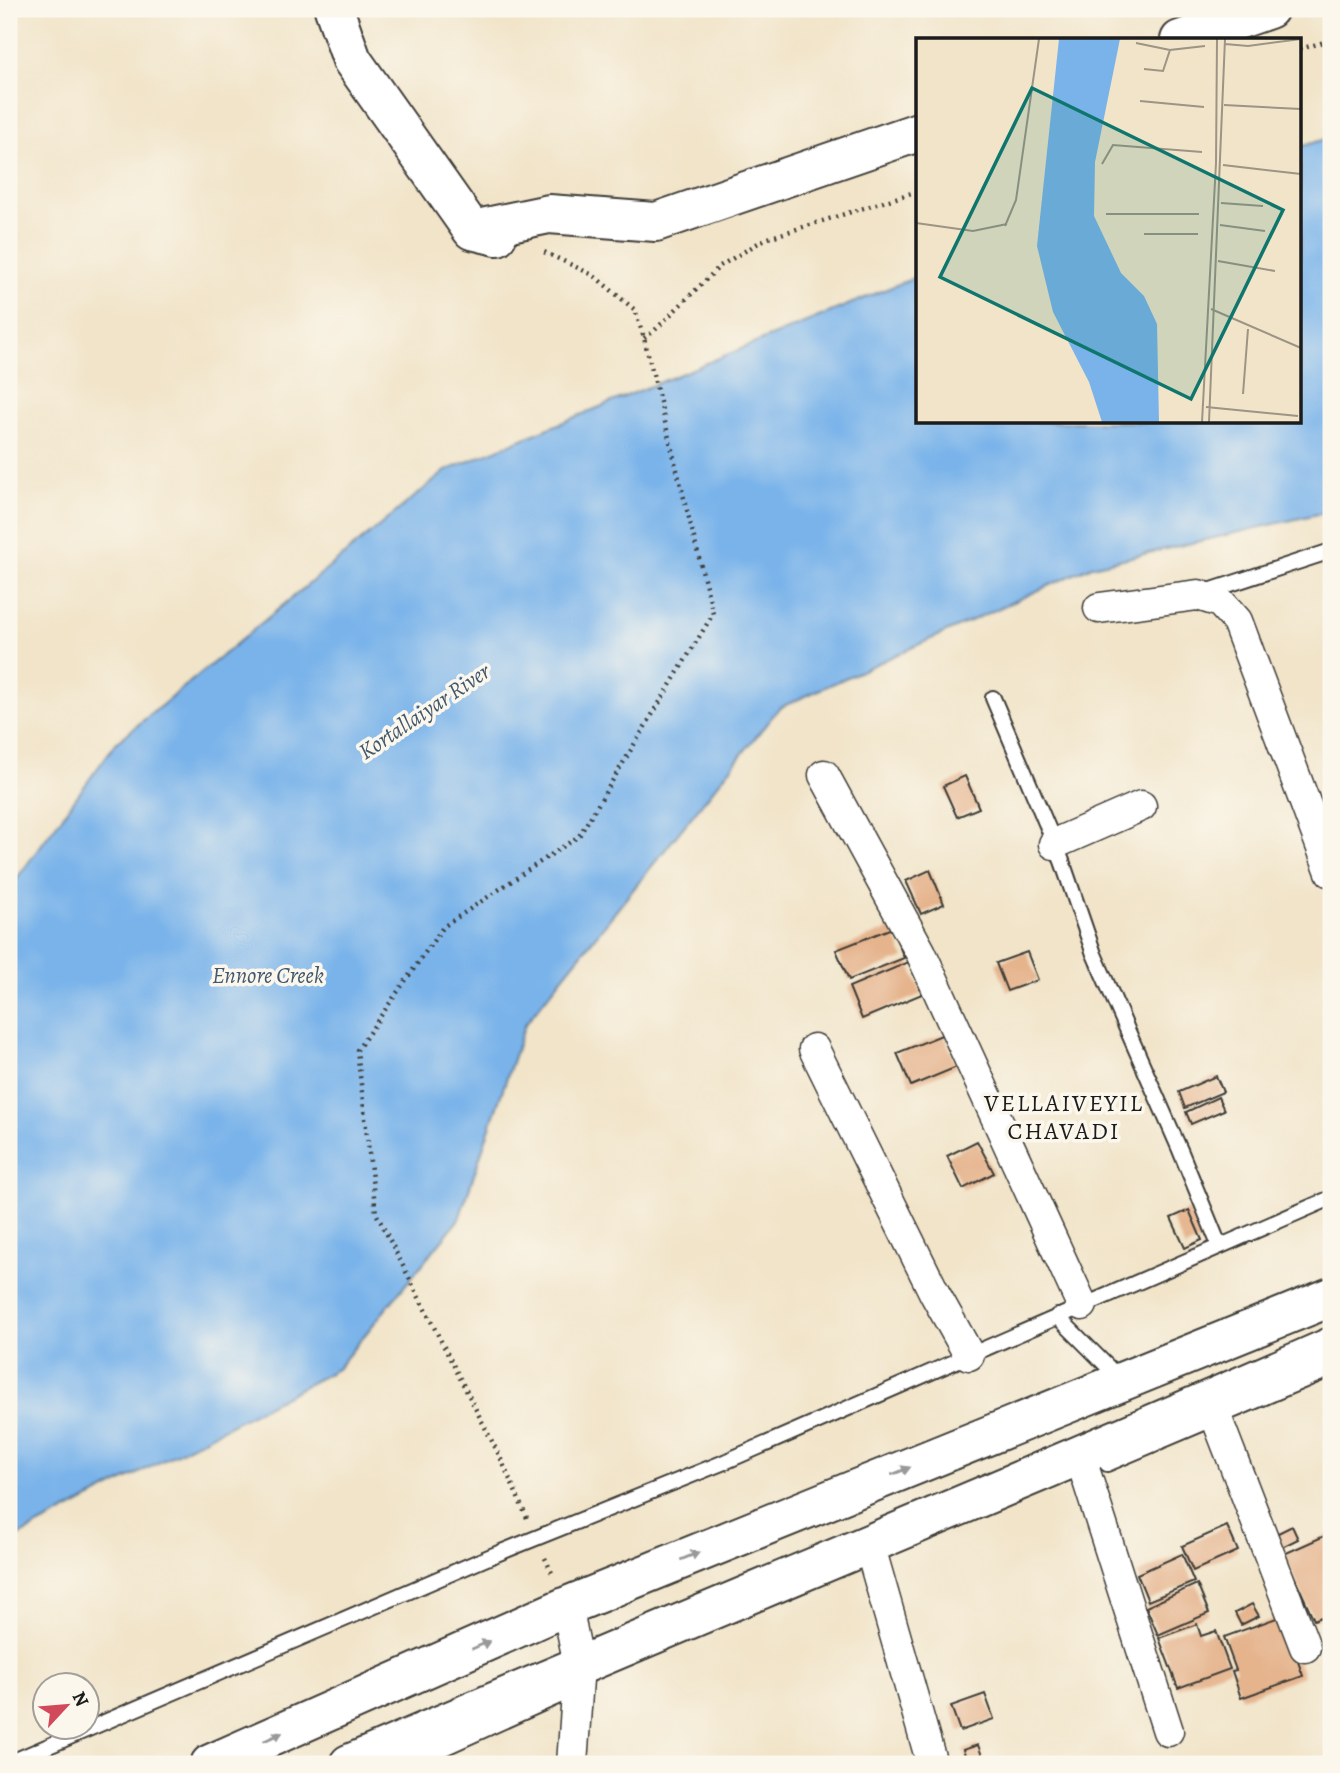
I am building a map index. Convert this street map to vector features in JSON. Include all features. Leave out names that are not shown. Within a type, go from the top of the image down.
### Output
[{"type":"main road","points":[[334,9],[352,60],[472,230],[528,244]]},
{"type":"main road","points":[[1186,38],[1269,9]]},
{"type":"main road","points":[[472,230],[549,214],[656,222],[916,133]]},
{"type":"main road","points":[[210,1764],[567,1606],[1331,1297]]},
{"type":"main road","points":[[349,1764],[582,1678],[873,1557],[1213,1410],[1331,1348]]},
{"type":"street","points":[[1099,608],[1198,595],[1220,602],[1237,621],[1331,872]]},
{"type":"street","points":[[824,775],[921,953],[1069,1310]]},
{"type":"street","points":[[1054,844],[1141,806]]},
{"type":"street","points":[[814,1049],[935,1294],[969,1355]]},
{"type":"street","points":[[1213,1410],[1305,1647]]},
{"type":"street","points":[[1080,1469],[1168,1731]]},
{"type":"street","points":[[873,1557],[932,1764]]},
{"type":"street","points":[[567,1606],[582,1678],[572,1764]]},
{"type":"lane","points":[[1198,595],[1331,551]]},
{"type":"lane","points":[[993,698],[1054,844],[1094,954],[1219,1245]]},
{"type":"lane","points":[[9,1763],[476,1562],[722,1463],[1331,1198]]},
{"type":"lane","points":[[1069,1310],[1116,1377],[1123,1381]]},
{"type":"lane","points":[[1213,1410],[1331,1369]]},
{"type":"lane","points":[[408,1764],[582,1678]]},
{"type":"path","points":[[1302,48],[1331,40]]},
{"type":"path","points":[[644,338],[720,266],[765,239],[916,192]]},
{"type":"path","points":[[500,1457],[376,1213],[357,1050],[443,927],[579,836],[713,614],[635,310],[593,275],[528,244]]},
{"type":"water","name":"Ennore Creek","points":[[1331,137],[1331,511],[1092,566],[779,708],[525,1024],[459,1219],[337,1369],[9,1541],[9,889],[116,743],[447,470],[916,277],[916,424],[1302,424],[1302,146]]},
{"type":"building","points":[[965,776],[979,808],[957,817],[943,786]]},
{"type":"building","points":[[930,870],[944,904],[921,914],[906,881]]},
{"type":"building","points":[[892,928],[904,958],[849,980],[836,950]]},
{"type":"building","points":[[1027,952],[1038,980],[1007,991],[996,963]]},
{"type":"building","points":[[909,962],[922,994],[862,1019],[849,987]]},
{"type":"building","points":[[944,1034],[957,1067],[911,1086],[897,1053]]},
{"type":"building","points":[[1216,1076],[1223,1092],[1185,1108],[1179,1092]]},
{"type":"building","points":[[1218,1097],[1224,1110],[1191,1124],[1186,1112]]},
{"type":"building","points":[[977,1141],[994,1173],[963,1189],[947,1156]]},
{"type":"building","points":[[1189,1210],[1202,1240],[1185,1248],[1171,1218]]},
{"type":"building","points":[[1227,1526],[1238,1551],[1193,1571],[1182,1546]]},
{"type":"building","points":[[1292,1526],[1298,1539],[1278,1549],[1272,1536]]},
{"type":"building","points":[[1331,1533],[1331,1613],[1314,1620],[1284,1554]]},
{"type":"building","points":[[1182,1554],[1194,1582],[1148,1601],[1137,1574]]},
{"type":"building","points":[[1197,1584],[1209,1613],[1158,1635],[1146,1607]]},
{"type":"building","points":[[1252,1604],[1259,1616],[1241,1625],[1235,1613]]},
{"type":"building","points":[[1282,1616],[1303,1676],[1241,1698],[1232,1671],[1236,1670],[1224,1637]]},
{"type":"building","points":[[1197,1624],[1201,1636],[1216,1631],[1230,1669],[1178,1688],[1159,1638]]},
{"type":"building","points":[[985,1694],[994,1719],[960,1731],[951,1706]]},
{"type":"building","points":[[978,1745],[985,1764],[968,1764],[963,1750]]},
{"type":"district","name":"VELLAIVEYIL CHAVADI","points":[[1064,1117]]},
{"type":"water label","name":"Kortallaiyar River","points":[[424,711]]}]
